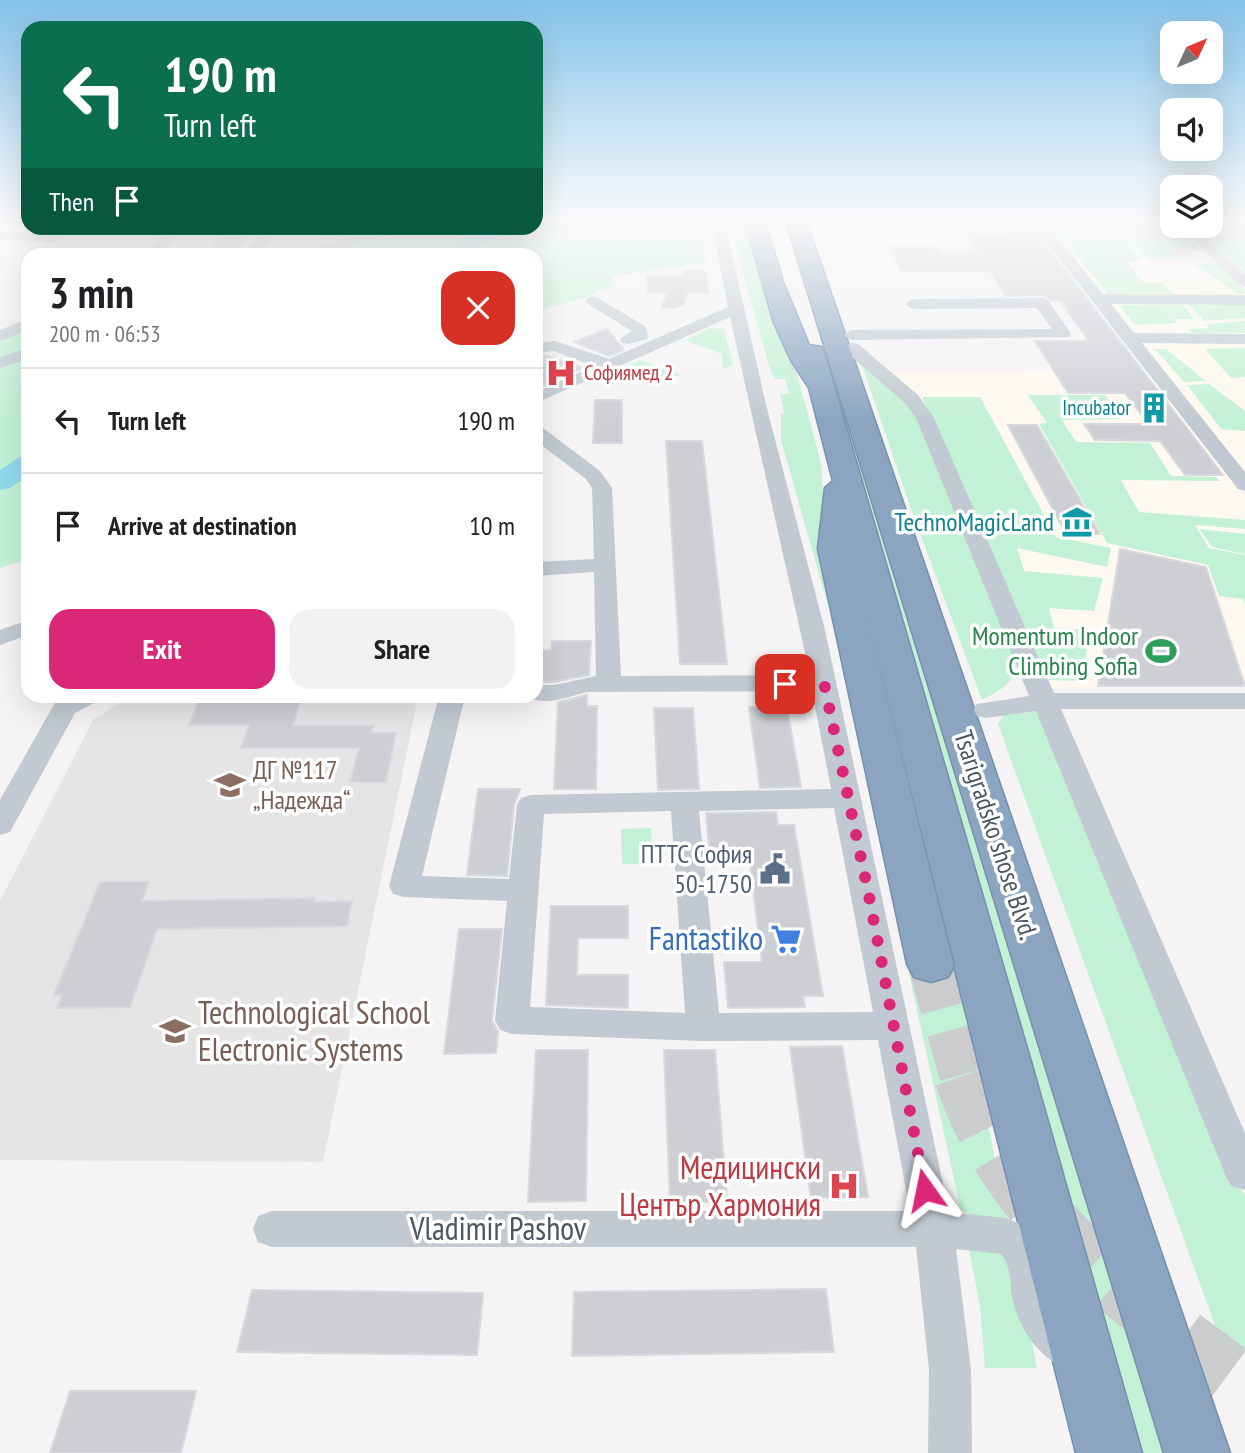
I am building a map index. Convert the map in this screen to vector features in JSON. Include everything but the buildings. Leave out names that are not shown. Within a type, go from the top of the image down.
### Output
[{"type":"highway","points":[[773,286],[795,348],[838,396],[858,370],[834,286]]},
{"type":"highway","name":"Tsarigradsko shose Blvd.","points":[[806,286],[838,396],[975,723],[1197,1453]]},
{"type":"highway","name":"Tsarigradsko shose Blvd.","points":[[806,286],[838,396],[842,461],[1006,1062],[1109,1453]]},
{"type":"highway","points":[[842,461],[834,550],[931,964]]},
{"type":"street","points":[[731,286],[805,593],[869,896],[933,1229],[946,1318],[950,1370],[950,1453]]},
{"type":"street","points":[[1088,286],[1245,485]]},
{"type":"street","points":[[1098,299],[1245,300]]},
{"type":"street","points":[[594,301],[639,329],[641,335],[628,339],[649,347]]},
{"type":"street","points":[[852,341],[1063,334],[1042,303],[913,304]]},
{"type":"street","points":[[543,395],[736,309]]},
{"type":"street","points":[[0,336],[21,327]]},
{"type":"street","points":[[1130,338],[1245,339]]},
{"type":"street","points":[[852,341],[912,399],[925,418],[1244,1174]]},
{"type":"street","points":[[543,347],[555,346],[608,365]]},
{"type":"street","points":[[0,363],[21,356]]},
{"type":"street","points":[[582,377],[601,385]]},
{"type":"street","points":[[543,437],[593,475],[602,488],[610,684]]},
{"type":"street","points":[[543,569],[605,565]]},
{"type":"street","points":[[0,638],[21,630]]},
{"type":"street","points":[[975,723],[1022,681],[1030,665]]},
{"type":"street","points":[[543,692],[555,693],[586,684],[824,683]]},
{"type":"street","points":[[975,723],[1045,701],[1245,701]]},
{"type":"street","points":[[0,825],[65,708],[74,703]]},
{"type":"street","points":[[450,703],[404,886],[523,890]]},
{"type":"street","points":[[846,797],[531,805],[512,1020],[703,1027],[892,1026]]},
{"type":"street","points":[[684,802],[703,1027]]},
{"type":"street","name":"Vladimir Pashov","points":[[272,1229],[933,1229],[1013,1239],[1023,1252],[1035,1308],[1044,1325],[1086,1368]]},
{"type":"shaded area","points":[[1089,286],[1245,286],[1245,686],[1048,688],[884,373],[1155,370]]},
{"type":"shaded area","name":"Technological School Electronic Systems","points":[[120,703],[417,703],[323,1162],[0,1160],[0,901],[93,720]]},
{"type":"green space","points":[[543,286],[613,286],[591,296],[543,309]]},
{"type":"green space","points":[[747,286],[770,286],[795,366],[821,463],[827,553],[874,658],[955,966],[1009,1225],[975,1218],[961,1211],[830,613],[781,440],[781,413],[784,413],[780,394],[789,394],[785,379],[775,379]]},
{"type":"green space","points":[[1101,286],[1165,286],[1173,295],[1108,294]]},
{"type":"green space","points":[[1226,286],[1241,286],[1245,294],[1239,295]]},
{"type":"green space","points":[[1245,304],[1245,318],[1204,321],[1189,305]]},
{"type":"green space","points":[[1119,305],[1183,305],[1194,319],[1174,319],[1176,323],[1135,325]]},
{"type":"green space","points":[[1245,321],[1245,333],[1192,333],[1188,329],[1209,328],[1207,324]]},
{"type":"green space","points":[[21,327],[21,561],[0,568],[0,336]]},
{"type":"green space","points":[[710,328],[724,329],[733,365],[723,369],[722,354],[685,340]]},
{"type":"green space","points":[[1245,348],[1245,377],[1231,378],[1205,349]]},
{"type":"green space","points":[[1155,349],[1166,349],[1206,381],[1184,382]]},
{"type":"green space","points":[[640,360],[683,376],[618,376],[612,386],[596,380]]},
{"type":"green space","points":[[828,365],[1011,946],[1165,1453],[1141,1453]]},
{"type":"green space","points":[[862,365],[913,409],[1016,661],[1014,675],[1010,680],[982,700],[910,506]]},
{"type":"green space","points":[[1209,384],[1245,411],[1245,431],[1221,429],[1187,385]]},
{"type":"green space","points":[[1028,395],[1105,395],[1121,419],[1062,420],[1076,442],[1150,443],[1171,476],[1216,477],[1220,481],[1121,480],[1139,512],[1245,520],[1245,529],[1195,525],[1209,548],[1245,555],[1245,604],[1243,599],[1219,596],[1208,565],[1107,543],[1039,424],[1047,423]]},
{"type":"green space","points":[[922,397],[980,397],[1056,537],[1111,548],[1107,567],[1017,548],[1024,571],[1103,578],[1094,611],[1049,608],[1054,628],[1089,630],[1083,681],[1049,680]]},
{"type":"green space","points":[[1199,529],[1245,534],[1245,554],[1212,547]]},
{"type":"green space","points":[[1039,711],[1238,1186],[1245,1195],[1245,1350],[1216,1328],[998,724],[1004,715]]},
{"type":"green space","points":[[651,828],[653,864],[622,864],[621,829]]},
{"type":"green space","points":[[969,1248],[1001,1252],[1017,1267],[1037,1368],[985,1368],[980,1307]]},
{"type":"waterway","points":[[0,482],[21,468]]},
{"type":"tunnel","points":[[931,964],[963,1077]]},
{"type":"tunnel","points":[[963,1076],[984,1127],[1011,1173],[1043,1214],[1078,1251],[1117,1286],[1245,1384]]},
{"type":"place","name":"Софиямед 2","points":[[561,373]]},
{"type":"place","name":"Incubator","points":[[1154,408]]},
{"type":"place","name":"TechnoMagicLand","points":[[1077,522]]},
{"type":"place","name":"Momentum Indoor Climbing Sofia","points":[[1161,651]]},
{"type":"place","name":"ДГ №117 „Надежда“","points":[[230,785]]},
{"type":"place","name":"ПТТС София 50-1750","points":[[775,869]]},
{"type":"place","name":"Fantastiko","points":[[786,939]]},
{"type":"place","name":"Technological School Electronic Systems","points":[[175,1031]]},
{"type":"place","name":"Медицински Център Хармония","points":[[844,1186]]},
{"type":"route","points":[[785,684],[824,683],[869,896],[925,1190]]}]
